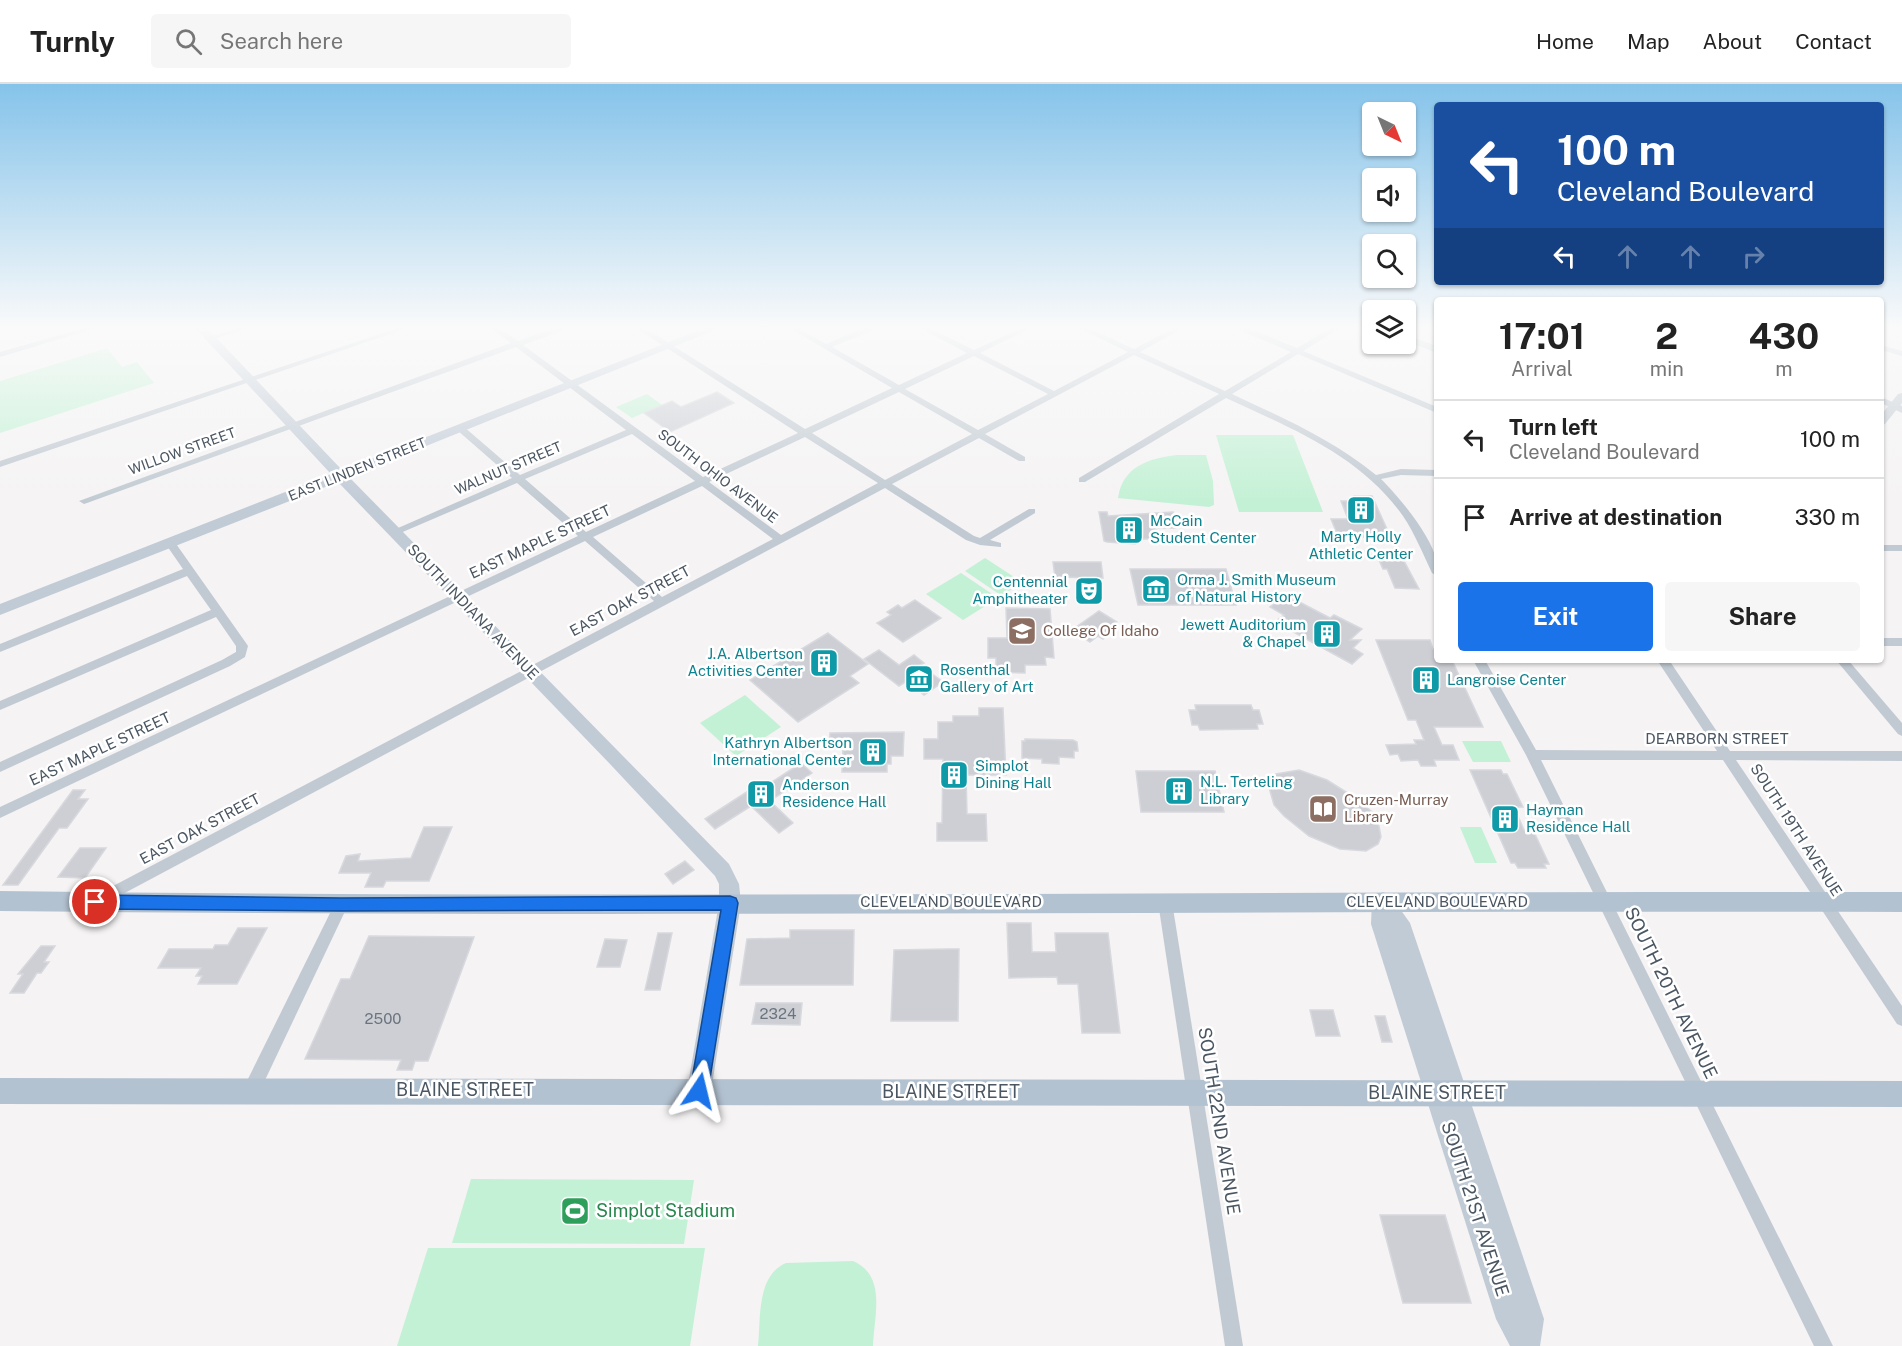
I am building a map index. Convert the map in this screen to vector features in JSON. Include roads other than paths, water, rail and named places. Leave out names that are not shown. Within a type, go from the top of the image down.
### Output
[{"type":"main road","name":"SOUTH INDIANA AVENUE","points":[[256,387],[722,870],[729,884],[730,903]]},
{"type":"main road","name":"EAST LINDEN STREET","points":[[0,610],[562,387]]},
{"type":"main road","name":"CLEVELAND BOULEVARD","points":[[0,901],[341,905],[1383,901],[1902,902]]},
{"type":"main road","name":"SOUTH 21ST AVENUE","points":[[1383,901],[1382,924],[1448,1093],[1510,1319],[1526,1346]]},
{"type":"main road","points":[[699,1091],[730,903]]},
{"type":"main road","name":"BLAINE STREET","points":[[0,1091],[1902,1094]]},
{"type":"street","points":[[0,464],[229,387]]},
{"type":"street","name":"WILLOW STREET","points":[[84,501],[398,387]]},
{"type":"street","name":"SOUTH OHIO AVENUE","points":[[577,387],[780,539]]},
{"type":"street","points":[[731,387],[970,538],[997,545]]},
{"type":"street","points":[[1040,387],[1054,394]]},
{"type":"street","name":"EAST OAK STREET","points":[[95,902],[1067,387]]},
{"type":"street","points":[[1209,387],[1313,435],[1335,448],[1374,478],[1389,493],[1416,530],[1434,566]]},
{"type":"street","points":[[1082,480],[1236,387]]},
{"type":"street","points":[[1382,387],[1434,409]]},
{"type":"street","points":[[899,388],[1022,459]]},
{"type":"street","name":"EAST MAPLE STREET","points":[[0,813],[899,388]]},
{"type":"street","points":[[1884,401],[1900,404]]},
{"type":"street","points":[[1884,419],[1900,404]]},
{"type":"street","points":[[460,428],[661,602]]},
{"type":"street","name":"WALNUT STREET","points":[[394,532],[633,430]]},
{"type":"street","points":[[1374,478],[1401,472],[1434,472]]},
{"type":"street","points":[[980,542],[1032,511]]},
{"type":"street","points":[[0,767],[238,657],[242,646],[170,543]]},
{"type":"street","points":[[1425,547],[1434,547]]},
{"type":"street","points":[[1884,548],[1902,548]]},
{"type":"street","points":[[0,648],[189,571]]},
{"type":"street","points":[[0,706],[218,612]]},
{"type":"street","points":[[1884,642],[1902,642]]},
{"type":"street","name":"SOUTH 20TH AVENUE","points":[[1481,663],[1532,755],[1824,1346]]},
{"type":"street","name":"SOUTH 19TH AVENUE","points":[[1665,663],[1902,1019]]},
{"type":"street","points":[[1845,663],[1902,731]]},
{"type":"street","name":"DEARBORN STREET","points":[[1532,755],[1902,756]]},
{"type":"street","name":"SOUTH 22ND AVENUE","points":[[1165,902],[1234,1346]]},
{"type":"street","points":[[251,1090],[341,905]]},
{"type":"place","name":"Marty Holly Athletic Center","points":[[1361,510]]},
{"type":"place","name":"McCain Student Center","points":[[1129,530]]},
{"type":"place","name":"Orma J. Smith Museum of Natural History","points":[[1156,589]]},
{"type":"place","name":"Centennial Amphitheater","points":[[1089,591]]},
{"type":"place","name":"College Of Idaho","points":[[1022,631]]},
{"type":"place","name":"Jewett Auditorium & Chapel","points":[[1327,634]]},
{"type":"place","name":"J.A. Albertson Activities Center","points":[[824,663]]},
{"type":"place","name":"Rosenthal Gallery of Art","points":[[919,679]]},
{"type":"place","name":"Langroise Center","points":[[1426,680]]},
{"type":"place","name":"Kathryn Albertson International Center","points":[[873,752]]},
{"type":"place","name":"Simplot Dining Hall","points":[[954,775]]},
{"type":"place","name":"N.L. Terteling Library","points":[[1179,791]]},
{"type":"place","name":"Anderson Residence Hall","points":[[761,794]]},
{"type":"place","name":"Cruzen-Murray Library","points":[[1323,809]]},
{"type":"place","name":"Hayman Residence Hall","points":[[1505,819]]},
{"type":"place","name":"Simplot Stadium","points":[[575,1211]]}]
